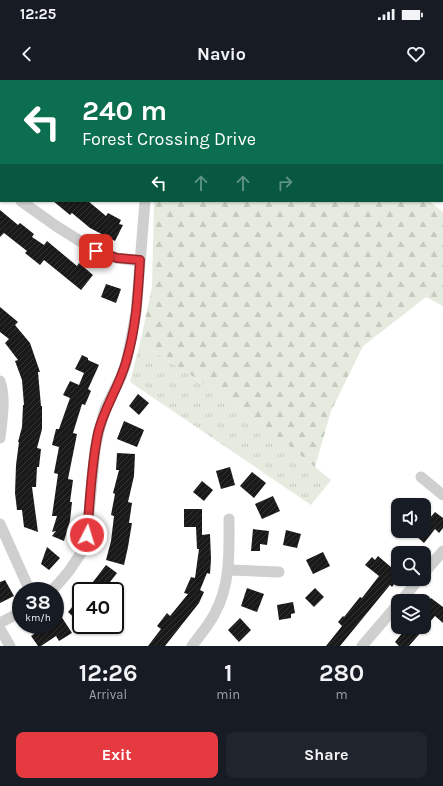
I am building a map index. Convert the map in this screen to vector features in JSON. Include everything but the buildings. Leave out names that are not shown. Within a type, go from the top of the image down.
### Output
[{"type":"street","points":[[22,202],[56,226],[96,251],[117,258],[140,260]]},
{"type":"street","points":[[60,582],[69,571],[80,552],[87,535],[95,450],[99,432],[106,409],[120,378],[130,347],[136,313],[145,202]]},
{"type":"street","points":[[0,381],[3,406],[0,438]]},
{"type":"street","points":[[421,477],[443,495]]},
{"type":"street","points":[[195,645],[215,613],[227,581],[229,570],[229,519]]},
{"type":"street","points":[[0,524],[26,582]]},
{"type":"street","points":[[431,566],[443,551]]},
{"type":"street","points":[[229,570],[279,572]]},
{"type":"street","points":[[407,594],[413,586]]},
{"type":"street","points":[[362,646],[391,612]]},
{"type":"street","points":[[0,623],[12,617]]},
{"type":"street","points":[[0,629],[10,646]]},
{"type":"green space","points":[[154,202],[430,202],[443,212],[443,306],[426,297],[363,346],[331,411],[315,467],[243,408],[140,343],[152,287]]},
{"type":"green space","points":[[140,343],[243,408],[331,480],[311,505],[130,382]]},
{"type":"route","points":[[87,535],[95,450],[106,409],[126,363],[129,351],[136,313],[140,260],[117,258],[96,251]]}]
